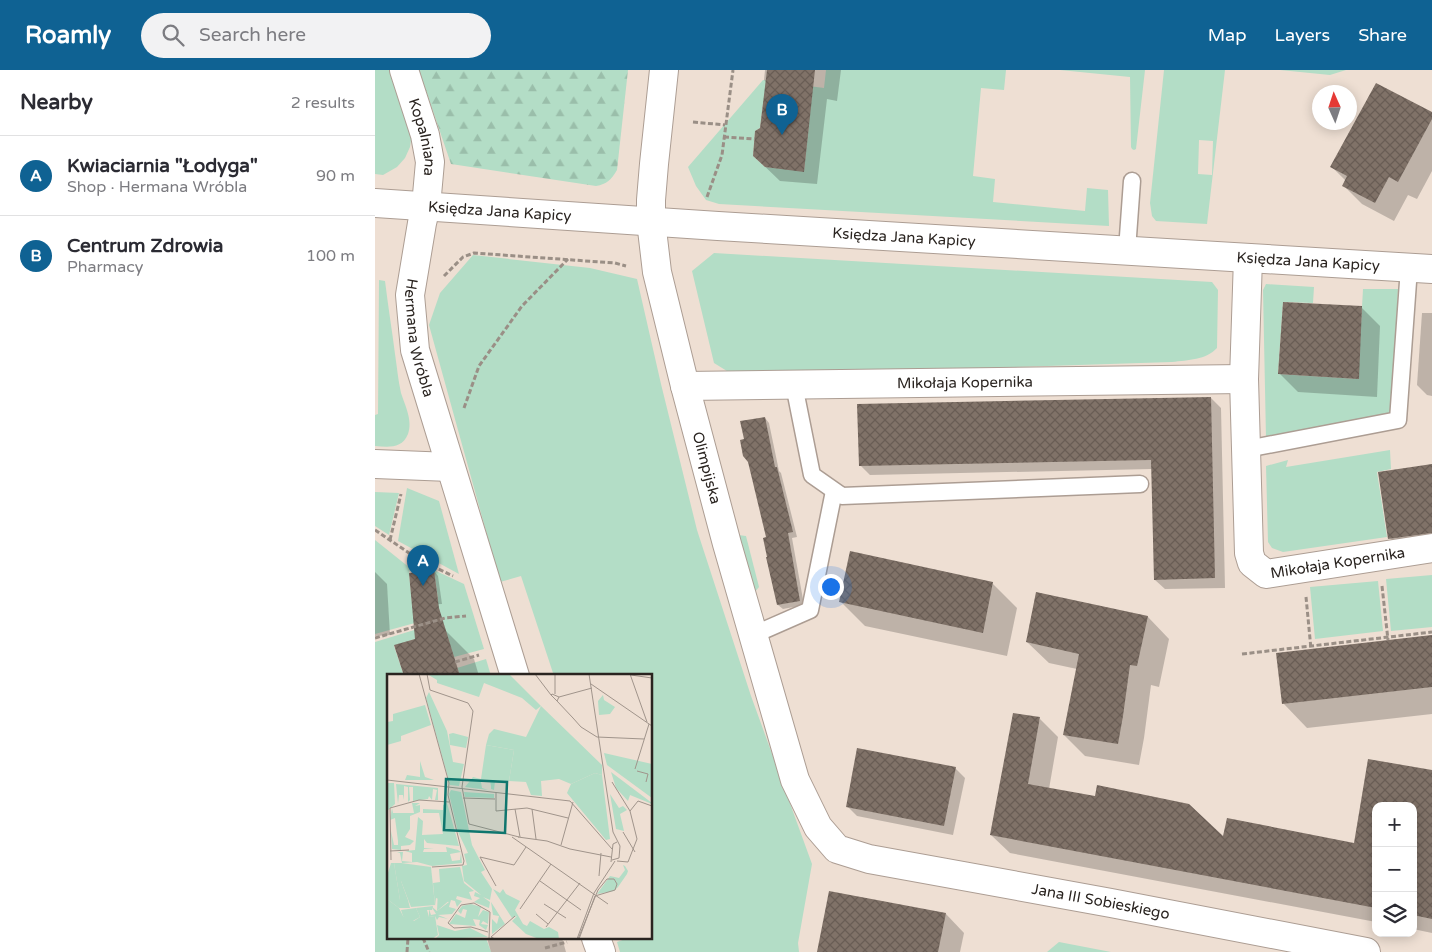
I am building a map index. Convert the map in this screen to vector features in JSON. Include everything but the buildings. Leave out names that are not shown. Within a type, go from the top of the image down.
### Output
[{"type":"street","name":"Kopalniana","points":[[404,70],[425,135],[429,162],[426,206]]},
{"type":"street","name":"Olimpijska","points":[[664,70],[651,200],[651,221],[657,272],[727,544],[795,780],[818,827],[837,849]]},
{"type":"street","name":"Księdza Jana Kapicy","points":[[375,203],[1421,268]]},
{"type":"street","name":"Hermana Wróbla","points":[[426,206],[410,295],[415,350],[514,674]]},
{"type":"street","name":"Mikołaja Kopernika","points":[[1248,258],[1244,379],[1249,553],[1252,563],[1266,574],[1432,548]]},
{"type":"street","name":"Mikołaja Kopernika","points":[[685,386],[1244,379]]},
{"type":"street","points":[[375,464],[450,467]]},
{"type":"street","name":"Jana III Sobieskiego","points":[[837,849],[869,859],[1366,952]]},
{"type":"street","points":[[587,940],[601,952]]},
{"type":"lane","points":[[1127,250],[1132,181]]},
{"type":"lane","points":[[1247,449],[1398,420],[1421,268]]},
{"type":"lane","points":[[794,385],[812,475],[842,496],[1140,484]]},
{"type":"lane","points":[[753,635],[810,610],[833,490]]},
{"type":"path","points":[[706,200],[722,155],[733,70]]},
{"type":"path","points":[[693,122],[725,125]]},
{"type":"path","points":[[724,137],[755,139]]},
{"type":"path","points":[[439,281],[463,257],[474,253],[615,263],[629,268]]},
{"type":"path","points":[[461,414],[479,366],[522,306],[568,259]]},
{"type":"path","points":[[390,540],[402,492]]},
{"type":"path","points":[[375,530],[418,559],[459,579]]},
{"type":"path","points":[[1382,584],[1388,639]]},
{"type":"path","points":[[1306,590],[1311,647]]},
{"type":"path","points":[[375,638],[445,618],[468,615]]},
{"type":"path","points":[[1242,654],[1388,639],[1432,632]]},
{"type":"path","points":[[455,662],[486,652]]},
{"type":"path","points":[[424,940],[429,952]]},
{"type":"path","points":[[545,948],[581,940]]},
{"type":"green space","points":[[375,70],[390,70],[412,133],[410,147],[405,158],[397,167],[383,175],[375,174]]},
{"type":"green space","points":[[419,70],[628,70],[617,170],[608,181],[596,186],[451,164]]},
{"type":"green space","points":[[826,70],[1006,70],[1004,90],[981,88],[973,176],[995,179],[993,202],[1085,211],[1087,188],[1108,190],[1109,226],[719,204],[706,200],[696,186],[688,167],[763,80],[824,88]],"holes":[[[763,104],[804,109],[809,124],[804,171],[765,167],[753,156],[755,131],[760,128]]]},
{"type":"green space","points":[[1060,70],[1145,70],[1136,149],[1134,150],[1131,147],[1130,77]]},
{"type":"green space","points":[[1164,70],[1225,70],[1207,224],[1156,221],[1152,216],[1150,203]],"holes":[[[1199,140],[1213,141],[1212,175],[1198,174]]]},
{"type":"green space","points":[[1280,70],[1346,70],[1330,75]]},
{"type":"green space","points":[[714,253],[1212,282],[1218,290],[1217,348],[1202,357],[1172,362],[735,376],[714,363],[692,271]]},
{"type":"green space","points":[[473,255],[590,268],[637,279],[697,530],[751,696],[812,864],[798,943],[799,952],[620,952],[617,942],[622,940],[653,940],[653,674],[553,674],[521,576],[500,582],[429,325],[440,293]]},
{"type":"green space","points":[[379,280],[385,281],[399,383],[410,424],[405,439],[398,445],[390,447],[375,446],[375,415],[378,414]]},
{"type":"green space","points":[[1266,284],[1314,287],[1313,303],[1283,302],[1278,374],[1358,379],[1363,289],[1398,289],[1392,407],[1388,414],[1266,438],[1263,290]]},
{"type":"green space","points":[[1390,450],[1391,469],[1377,472],[1387,537],[1283,552],[1272,548],[1268,542],[1266,466],[1288,460],[1286,467]]},
{"type":"green space","points":[[407,488],[439,501],[459,574],[398,541]]},
{"type":"green space","points":[[375,492],[399,493],[389,535],[375,526]]},
{"type":"green space","points":[[738,535],[746,536],[759,587],[754,593]]},
{"type":"green space","points":[[375,540],[410,568],[412,602],[438,599],[434,570],[464,584],[484,649],[454,657],[445,629],[394,646],[403,674],[387,674],[387,940],[487,940],[491,952],[375,952],[375,642],[434,624],[433,618],[375,634]]},
{"type":"green space","points":[[1432,575],[1432,627],[1391,631],[1386,579]]},
{"type":"green space","points":[[1378,581],[1383,631],[1315,639],[1310,587]]},
{"type":"green space","points":[[486,659],[490,674],[459,674],[457,668]]},
{"type":"green space","points":[[1059,942],[1111,952],[1047,952]]},
{"type":"place","name":"Centrum Zdrowia","points":[[782,135]]},
{"type":"place","name":"Kwiaciarnia \"Łodyga\"","points":[[423,586]]}]
